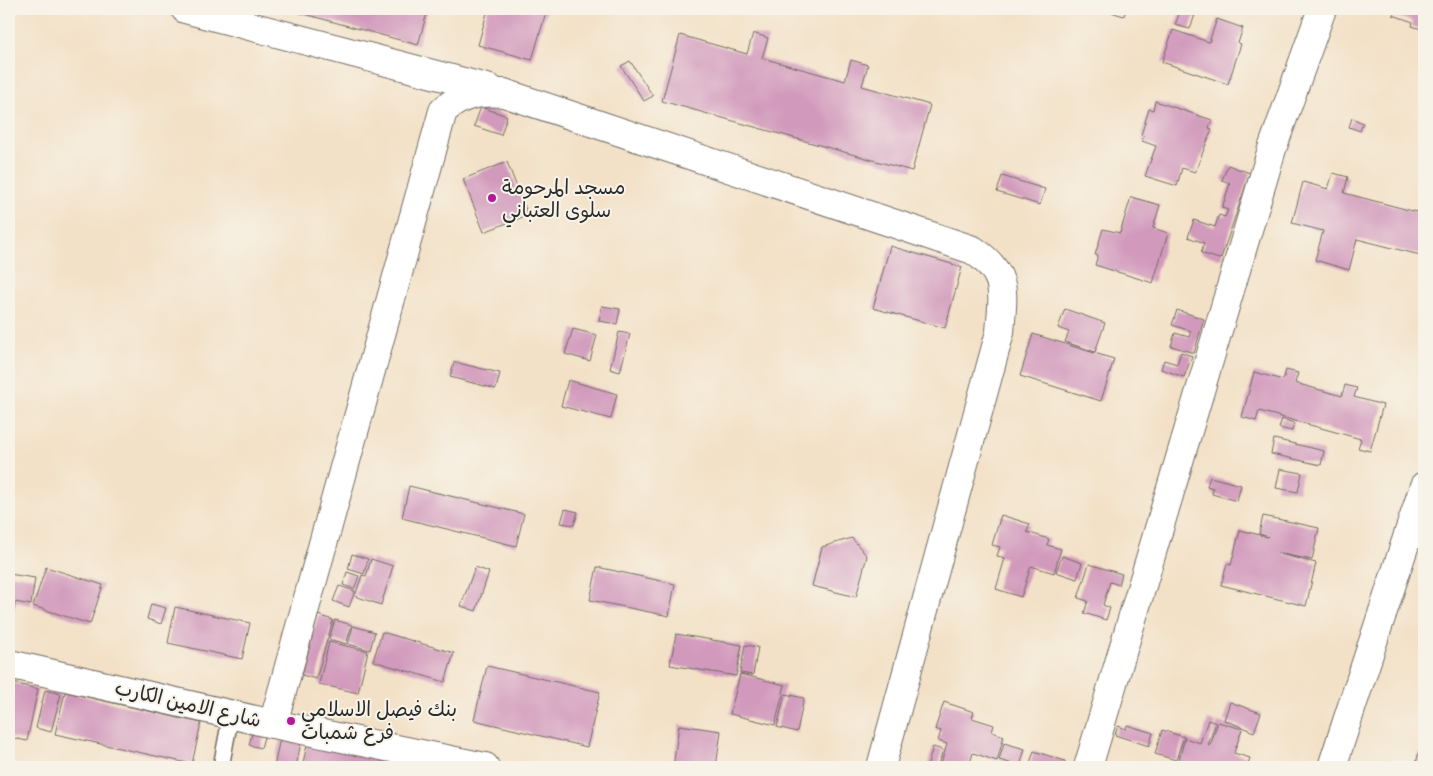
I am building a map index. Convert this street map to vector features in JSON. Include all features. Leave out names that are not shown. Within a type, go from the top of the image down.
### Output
[{"type":"street","points":[[185,9],[504,93],[973,250],[989,261],[1002,282],[1000,332],[881,767]]},
{"type":"street","points":[[1088,767],[1272,149],[1322,9]]},
{"type":"street","points":[[273,724],[444,111],[454,100],[471,94],[488,91],[504,93]]},
{"type":"street","points":[[1332,767],[1424,486]]},
{"type":"street","name":"شارع الامين الكارب","points":[[9,664],[273,724],[485,767]]},
{"type":"lane","points":[[220,767],[232,714]]},
{"type":"building","points":[[286,9],[428,9],[418,45]]},
{"type":"building","points":[[488,9],[547,9],[532,60],[478,45]]},
{"type":"building","points":[[1101,9],[1126,9],[1124,16]]},
{"type":"building","points":[[1181,9],[1197,9],[1190,29],[1175,25]]},
{"type":"building","points":[[1395,9],[1424,9],[1424,30],[1412,26],[1413,22],[1393,15]]},
{"type":"building","points":[[1217,19],[1243,28],[1238,43],[1241,44],[1228,84],[1162,62],[1173,30],[1209,42]]},
{"type":"building","points":[[753,33],[768,38],[762,58],[845,81],[851,60],[868,65],[862,86],[930,105],[912,171],[662,101],[680,35],[747,54]]},
{"type":"building","points":[[630,61],[653,96],[644,101],[621,66]]},
{"type":"building","points":[[1155,101],[1212,120],[1209,128],[1212,129],[1195,172],[1182,168],[1177,186],[1145,176],[1156,146],[1142,141],[1144,136],[1141,135],[1149,109],[1153,110]]},
{"type":"building","points":[[481,107],[507,116],[501,135],[474,126]]},
{"type":"building","points":[[1352,118],[1363,123],[1360,131],[1349,127]]},
{"type":"building","points":[[507,162],[528,215],[484,232],[463,179]]},
{"type":"building","points":[[1228,165],[1250,173],[1221,258],[1219,259],[1201,253],[1204,243],[1188,237],[1194,220],[1215,227],[1219,215],[1225,217],[1228,210],[1222,208],[1230,183],[1222,180]]},
{"type":"building","points":[[1333,173],[1348,177],[1344,193],[1424,214],[1424,241],[1420,255],[1357,239],[1349,270],[1315,260],[1323,231],[1292,223],[1303,182],[1328,189]]},
{"type":"building","points":[[1002,176],[1045,189],[1040,205],[997,192]]},
{"type":"building","points":[[1131,197],[1160,205],[1153,228],[1168,233],[1153,283],[1095,265],[1098,255],[1095,255],[1103,229],[1120,233]]},
{"type":"building","points":[[890,246],[962,267],[945,328],[873,308]]},
{"type":"building","points":[[602,306],[620,309],[617,324],[599,321]]},
{"type":"building","points":[[1065,309],[1105,323],[1095,352],[1065,342],[1069,332],[1058,328]]},
{"type":"building","points":[[1177,310],[1204,319],[1194,353],[1171,346],[1175,333],[1189,337],[1191,331],[1172,325]]},
{"type":"building","points":[[573,329],[597,335],[590,361],[565,354]]},
{"type":"building","points":[[619,332],[630,334],[620,372],[610,369]]},
{"type":"building","points":[[1033,334],[1114,359],[1101,401],[1020,376]]},
{"type":"building","points":[[1181,352],[1192,356],[1184,377],[1161,369],[1164,360],[1177,364]]},
{"type":"building","points":[[454,362],[500,373],[496,389],[450,377]]},
{"type":"building","points":[[1286,370],[1298,373],[1295,383],[1342,396],[1345,385],[1357,388],[1354,397],[1383,405],[1370,451],[1358,448],[1361,439],[1259,411],[1256,421],[1242,417],[1254,372],[1283,380]]},
{"type":"building","points":[[568,380],[617,394],[611,419],[561,406]]},
{"type":"building","points":[[1282,419],[1294,423],[1292,431],[1279,428]]},
{"type":"building","points":[[1274,439],[1324,451],[1321,465],[1271,454]]},
{"type":"building","points":[[1280,469],[1302,473],[1298,492],[1276,488]]},
{"type":"building","points":[[1210,477],[1241,485],[1237,501],[1212,494],[1213,488],[1207,486]]},
{"type":"building","points":[[409,486],[524,514],[516,546],[402,518]]},
{"type":"building","points":[[565,509],[578,512],[574,525],[561,523]]},
{"type":"building","points":[[1001,515],[1030,524],[1027,532],[1049,539],[1047,545],[1061,549],[1054,573],[1031,566],[1021,597],[996,589],[1005,558],[997,556],[1000,547],[992,545]]},
{"type":"building","points":[[1263,516],[1319,528],[1312,560],[1277,553],[1316,563],[1306,606],[1221,585],[1227,564],[1231,565],[1240,530],[1268,537],[1259,534]]},
{"type":"building","points":[[852,538],[867,556],[856,597],[812,586],[822,547]]},
{"type":"building","points":[[352,554],[368,559],[364,574],[348,569]]},
{"type":"building","points":[[1062,556],[1082,563],[1077,579],[1056,572]]},
{"type":"building","points":[[371,559],[393,566],[381,605],[355,596],[362,575],[366,576]]},
{"type":"building","points":[[1089,564],[1122,574],[1119,585],[1110,582],[1103,605],[1110,608],[1106,620],[1084,613],[1088,601],[1078,598]]},
{"type":"building","points":[[46,567],[103,585],[90,624],[33,606]]},
{"type":"building","points":[[475,567],[489,572],[476,611],[461,606]]},
{"type":"building","points":[[597,567],[675,584],[669,616],[590,600]]},
{"type":"building","points":[[347,572],[359,576],[354,589],[343,585]]},
{"type":"building","points":[[9,574],[35,578],[31,605],[15,602],[11,629],[9,629]]},
{"type":"building","points":[[339,586],[355,591],[349,607],[333,601]]},
{"type":"building","points":[[151,604],[166,608],[161,624],[147,619]]},
{"type":"building","points":[[175,607],[250,623],[242,659],[168,643]]},
{"type":"building","points":[[318,615],[333,620],[316,679],[302,675]]},
{"type":"building","points":[[335,620],[352,625],[346,644],[329,639]]},
{"type":"building","points":[[353,626],[375,632],[370,650],[348,644]]},
{"type":"building","points":[[382,632],[454,653],[445,682],[373,661]]},
{"type":"building","points":[[676,634],[742,645],[736,676],[670,665]]},
{"type":"building","points":[[329,642],[368,651],[358,693],[319,684]]},
{"type":"building","points":[[745,645],[758,647],[753,675],[740,673]]},
{"type":"building","points":[[487,666],[600,692],[587,747],[474,720]]},
{"type":"building","points":[[740,674],[785,685],[775,725],[730,714]]},
{"type":"building","points":[[9,682],[38,689],[27,741],[9,737]]},
{"type":"building","points":[[45,690],[61,694],[51,732],[36,728]]},
{"type":"building","points":[[65,692],[201,723],[192,764],[55,734]]},
{"type":"building","points":[[785,694],[804,698],[797,732],[777,727]]},
{"type":"building","points":[[944,702],[974,712],[972,718],[994,725],[992,732],[1004,736],[997,761],[973,753],[969,767],[940,767],[947,744],[938,741],[941,731],[935,729]]},
{"type":"building","points":[[1230,702],[1261,713],[1254,732],[1224,720]]},
{"type":"building","points":[[1208,720],[1216,723],[1208,745],[1210,746],[1218,722],[1242,729],[1234,753],[1250,758],[1247,767],[1177,766],[1185,738],[1200,743]]},
{"type":"building","points":[[679,725],[721,731],[716,767],[673,767]]},
{"type":"building","points":[[1127,725],[1153,733],[1149,746],[1115,735],[1118,726],[1126,729]]},
{"type":"building","points":[[1162,730],[1184,737],[1176,760],[1155,754]]},
{"type":"building","points":[[281,733],[302,737],[296,767],[274,767]]},
{"type":"building","points":[[252,734],[264,737],[261,748],[249,745]]},
{"type":"building","points":[[308,741],[383,757],[381,767],[302,767]]},
{"type":"building","points":[[1004,743],[1025,749],[1020,766],[999,760]]},
{"type":"building","points":[[933,747],[943,750],[938,767],[927,767]]},
{"type":"building","points":[[1034,751],[1065,761],[1063,767],[1043,767],[1030,763]]},
{"type":"building","points":[[1419,752],[1424,754],[1424,767],[1415,767]]},
{"type":"building","points":[[388,760],[414,767],[387,767]]},
{"type":"place","name":"مسجد المرحومة سلوى العتباني","points":[[492,198]]},
{"type":"place","name":"بنك فيصل الاسلامي فرع شمبات","points":[[291,721]]}]
